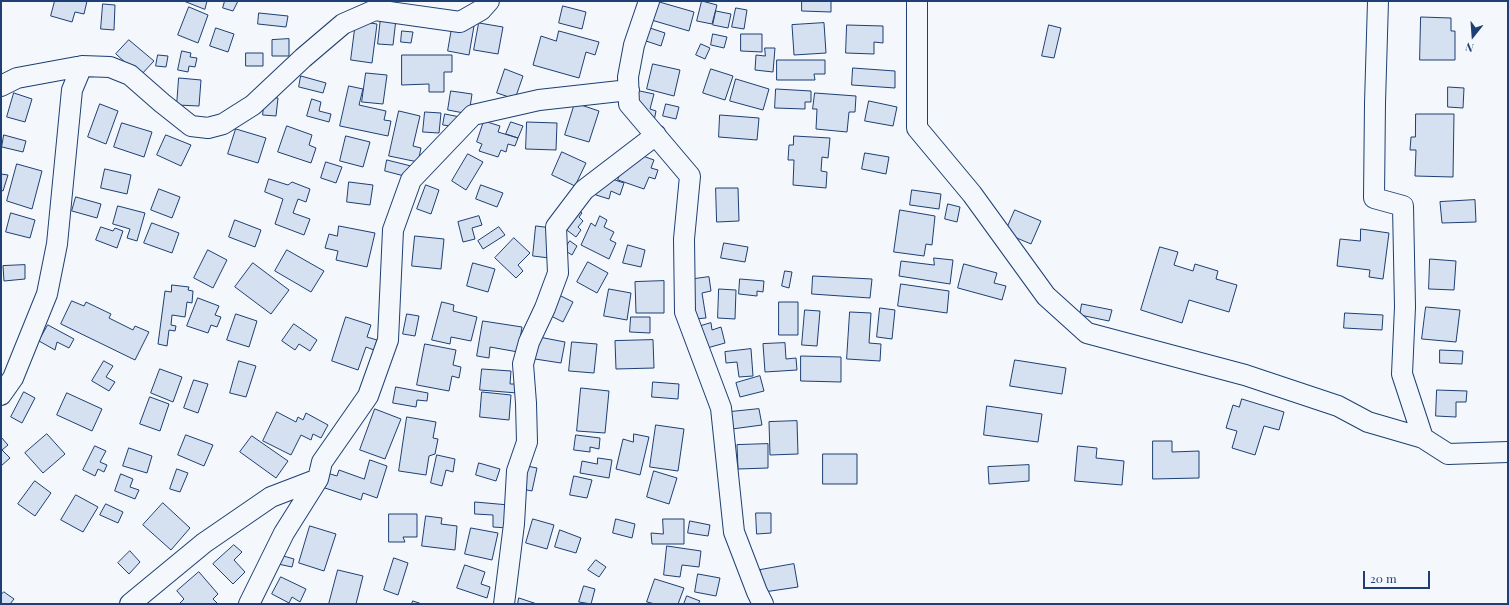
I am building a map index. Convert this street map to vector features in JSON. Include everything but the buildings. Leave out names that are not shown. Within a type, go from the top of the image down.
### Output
[{"type":"street","points":[[1,86],[17,78],[82,66],[110,67],[130,75],[191,126],[208,128],[223,124],[253,105],[303,58],[343,24],[375,10],[460,22],[480,10],[489,1]]},
{"type":"street","points":[[649,1],[634,45],[628,77],[629,104],[690,176],[684,239],[685,312],[722,408],[734,532],[757,600]]},
{"type":"street","points":[[917,1],[917,128],[972,194],[1046,296],[1087,333],[1245,375],[1338,406],[1368,422],[1423,438],[1448,454],[1508,452]]},
{"type":"street","points":[[1378,1],[1374,198],[1403,206],[1405,307],[1402,374],[1423,438]]},
{"type":"street","points":[[1,395],[13,378],[47,294],[57,244],[72,90],[82,66]]},
{"type":"street","points":[[249,604],[284,533],[318,479],[322,462],[368,396],[388,340],[393,230],[411,180],[473,115],[539,100],[629,90]]},
{"type":"street","points":[[504,604],[514,524],[517,471],[527,442],[523,364],[529,342],[545,308],[558,273],[556,227],[584,190],[656,135]]},
{"type":"street","points":[[130,604],[204,543],[271,497],[318,479]]}]
